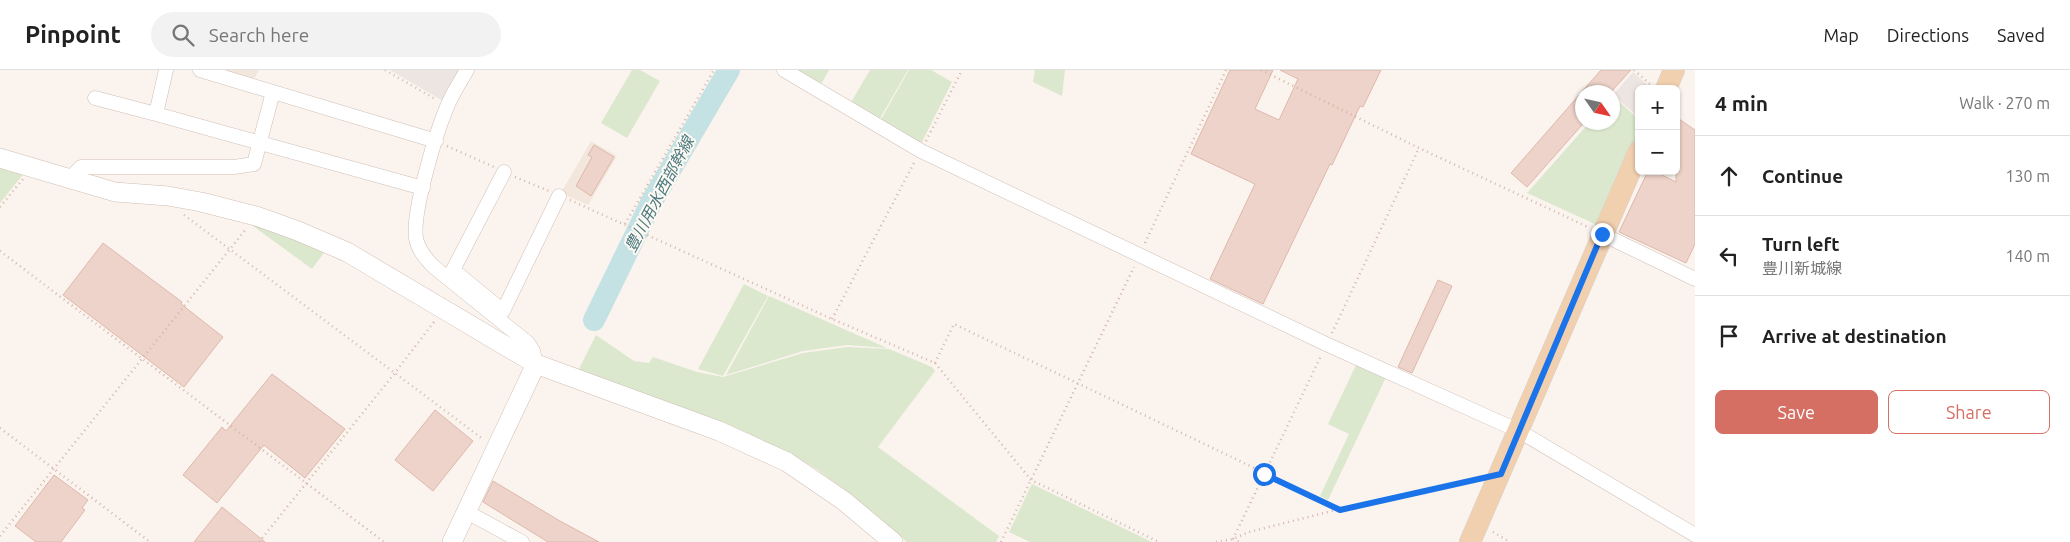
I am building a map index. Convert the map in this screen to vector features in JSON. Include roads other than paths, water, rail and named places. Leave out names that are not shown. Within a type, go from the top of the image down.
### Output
[{"type":"main road","points":[[1668,85],[1674,70]]},
{"type":"main road","points":[[1474,533],[1635,160]]},
{"type":"street","points":[[156,114],[166,70]]},
{"type":"street","points":[[200,70],[436,141]]},
{"type":"street","points":[[452,542],[536,364],[528,343],[424,258],[416,238],[416,224],[423,188],[436,141],[447,106],[467,70]]},
{"type":"street","points":[[784,70],[921,151],[1326,344],[1518,431],[1695,535]]},
{"type":"street","points":[[70,178],[81,167],[234,167],[254,164],[273,92]]},
{"type":"street","points":[[95,98],[423,188]]},
{"type":"street","points":[[0,158],[33,166],[116,192],[168,196],[256,216],[348,252],[536,364],[719,431],[773,455],[811,477],[844,501],[893,542]]},
{"type":"street","points":[[504,172],[453,270],[503,311],[559,196]]},
{"type":"street","points":[[1602,234],[1695,279]]},
{"type":"street","points":[[467,512],[522,542]]},
{"type":"waterway","name":"豊川用水西部幹線","points":[[594,320],[652,201],[729,70]]}]
